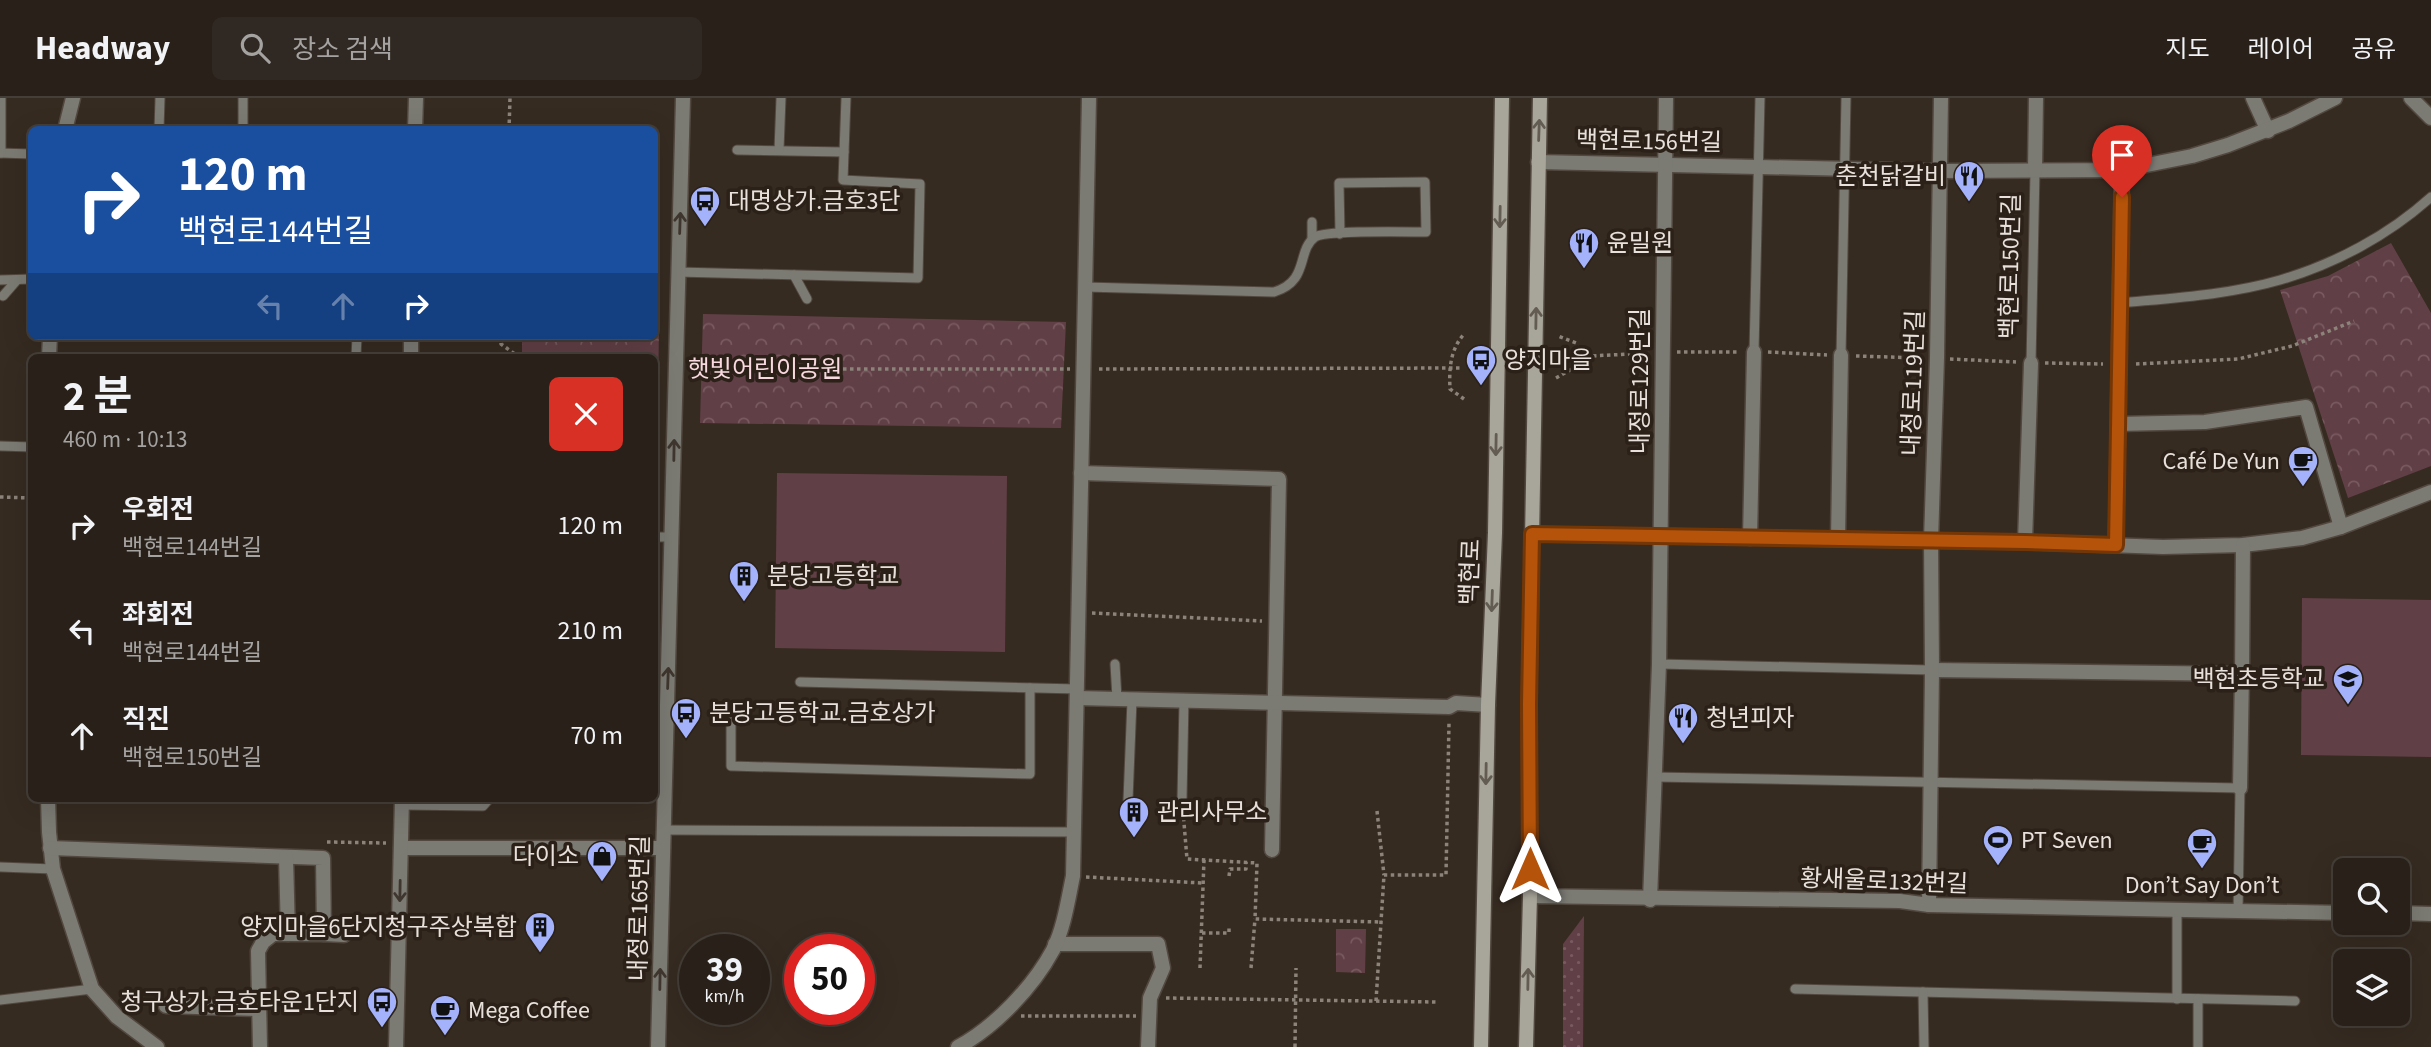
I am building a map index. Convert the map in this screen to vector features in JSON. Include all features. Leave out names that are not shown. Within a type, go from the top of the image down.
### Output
[{"type":"main road","name":"백현로","points":[[1481,1047],[1488,705],[1495,533],[1502,98]]},
{"type":"main road","points":[[1526,1047],[1540,98]]},
{"type":"street","points":[[66,126],[73,98]]},
{"type":"street","points":[[415,126],[416,98]]},
{"type":"street","name":"내정로165번길","points":[[658,1047],[683,98]]},
{"type":"street","points":[[958,1047],[1001,1016],[1039,971],[1055,944],[1073,876],[1089,98]]},
{"type":"street","name":"내정로129번길","points":[[1650,900],[1659,664],[1665,98]]},
{"type":"street","name":"내정로119번길","points":[[1929,905],[1933,670],[1931,540],[1941,98]]},
{"type":"street","points":[[2035,171],[2036,98]]},
{"type":"street","points":[[2253,98],[2268,131]]},
{"type":"street","name":"백현로156번길","points":[[1538,162],[1940,171],[2122,170],[2212,151],[2268,131],[2335,98]]},
{"type":"street","points":[[2411,98],[2431,118]]},
{"type":"street","points":[[2116,545],[2122,170]]},
{"type":"street","points":[[1750,538],[1754,352]]},
{"type":"street","points":[[1838,539],[1841,355]]},
{"type":"street","points":[[2025,542],[2031,363]]},
{"type":"street","points":[[2118,424],[2205,422],[2306,407],[2340,527]]},
{"type":"street","points":[[1082,473],[1279,480],[1272,850]]},
{"type":"street","points":[[1532,534],[2243,545],[2302,538],[2340,527],[2431,492]]},
{"type":"street","points":[[2240,789],[2243,545]]},
{"type":"street","points":[[1933,670],[2242,674]]},
{"type":"street","points":[[1077,694],[1184,701],[1449,707],[1456,703],[1488,705]]},
{"type":"street","points":[[48,802],[52,869],[92,989],[117,1017],[157,1047]]},
{"type":"street","points":[[396,1047],[402,802]]},
{"type":"street","points":[[50,848],[323,858],[324,934]]},
{"type":"street","points":[[401,848],[663,848]]},
{"type":"street","points":[[286,858],[288,934]]},
{"type":"street","name":"황새울로132번길","points":[[1530,896],[1650,900],[1900,901],[1929,905],[2333,913]]},
{"type":"street","points":[[2410,913],[2431,914]]},
{"type":"street","points":[[260,1047],[258,951],[262,942],[273,934],[344,935]]},
{"type":"street","points":[[1055,944],[1158,944],[1163,968],[1150,998],[1148,1047]]},
{"type":"street","points":[[166,1006],[258,1009]]},
{"type":"lane","points":[[1,98],[0,153],[28,154]]},
{"type":"lane","points":[[159,126],[160,98]]},
{"type":"lane","points":[[243,98],[243,126]]},
{"type":"lane","points":[[779,150],[781,98]]},
{"type":"lane","points":[[678,272],[918,278],[920,184],[844,180],[846,98]]},
{"type":"lane","points":[[1754,352],[1760,98]]},
{"type":"lane","points":[[1841,355],[1846,98]]},
{"type":"lane","points":[[737,150],[844,152]]},
{"type":"lane","name":"백현로150번길","points":[[2031,363],[2035,171]]},
{"type":"lane","points":[[1312,239],[1321,234],[1340,234],[1426,232],[1425,182],[1339,183],[1340,234]]},
{"type":"lane","points":[[2120,303],[2229,291],[2281,280],[2379,236],[2431,197]]},
{"type":"lane","points":[[1085,287],[1274,292],[1284,289],[1301,268],[1312,239],[1312,222]]},
{"type":"lane","points":[[794,275],[807,299]]},
{"type":"lane","points":[[0,279],[28,279]]},
{"type":"lane","points":[[3,296],[16,280]]},
{"type":"lane","points":[[0,446],[28,447]]},
{"type":"lane","points":[[658,537],[671,537]]},
{"type":"lane","points":[[1115,664],[1124,699],[1128,800]]},
{"type":"lane","points":[[1659,664],[1933,670]]},
{"type":"lane","points":[[800,682],[1030,688],[1077,694]]},
{"type":"lane","points":[[731,714],[731,766],[1030,774],[1030,688]]},
{"type":"lane","points":[[1182,799],[1184,701]]},
{"type":"lane","points":[[1655,777],[2240,789],[2238,912]]},
{"type":"lane","points":[[418,802],[483,806],[486,802]]},
{"type":"lane","points":[[663,830],[1075,832]]},
{"type":"lane","points":[[0,867],[52,869]]},
{"type":"lane","points":[[2176,999],[2177,908]]},
{"type":"lane","points":[[0,1000],[92,989]]},
{"type":"lane","points":[[1795,989],[2295,1002]]},
{"type":"lane","points":[[1923,992],[1924,1047]]},
{"type":"lane","points":[[2198,999],[2198,1047]]},
{"type":"path","points":[[509,126],[510,98]]},
{"type":"path","points":[[1572,357],[1754,352],[2119,365],[2238,359],[2292,346],[2354,321]]},
{"type":"path","points":[[1464,398],[1450,389],[1449,368],[1457,341],[1465,333]]},
{"type":"path","points":[[1556,377],[1577,366],[1581,356],[1576,343],[1558,336]]},
{"type":"path","points":[[501,340],[501,344],[515,354]]},
{"type":"path","points":[[676,369],[1461,368]]},
{"type":"path","points":[[0,497],[28,498]]},
{"type":"path","points":[[1079,613],[1275,621]]},
{"type":"path","points":[[1384,875],[1446,876],[1449,707]]},
{"type":"path","points":[[1182,799],[1187,859],[1257,863],[1251,968]]},
{"type":"path","points":[[1377,811],[1384,875],[1377,1001]]},
{"type":"path","points":[[1200,968],[1204,860]]},
{"type":"path","points":[[1229,876],[1230,869],[1246,869],[1246,862]]},
{"type":"path","points":[[1073,876],[1203,883]]},
{"type":"path","points":[[1255,919],[1382,922]]},
{"type":"path","points":[[1202,933],[1229,933],[1229,925]]},
{"type":"path","points":[[1295,1047],[1296,968]]},
{"type":"path","points":[[1150,998],[1436,1002]]},
{"type":"path","points":[[1001,1016],[1149,1015]]},
{"type":"green space","points":[[2391,243],[2431,313],[2431,466],[2348,498],[2280,290],[2328,276]]},
{"type":"green space","points":[[659,314],[658,419],[658,354],[522,354],[522,340],[658,340]]},
{"type":"green space","name":"햇빛어린이공원","points":[[703,314],[1066,322],[1061,428],[700,423]]},
{"type":"green space","points":[[777,473],[1007,476],[1005,652],[775,648]]},
{"type":"green space","points":[[2302,598],[2431,600],[2431,757],[2301,755]]},
{"type":"green space","points":[[1584,916],[1583,1047],[1563,1047],[1563,944]]},
{"type":"green space","points":[[1336,929],[1366,929],[1365,973],[1336,972]]},
{"type":"place","name":"춘천닭갈비","points":[[1969,203]]},
{"type":"place","name":"대명상가.금호3단","points":[[705,228]]},
{"type":"place","name":"윤밀원","points":[[1584,270]]},
{"type":"place","name":"양지마을","points":[[1481,387]]},
{"type":"place","name":"Café De Yun","points":[[2303,488]]},
{"type":"place","name":"분당고등학교","points":[[744,603]]},
{"type":"place","name":"백현초등학교","points":[[2348,706]]},
{"type":"place","name":"분당고등학교.금호상가","points":[[686,740]]},
{"type":"place","name":"청년피자","points":[[1683,745]]},
{"type":"place","name":"관리사무소","points":[[1134,839]]},
{"type":"place","name":"PT Seven","points":[[1998,867]]},
{"type":"place","name":"Don’t Say Don’t","points":[[2202,870]]},
{"type":"place","name":"다이소","points":[[602,883]]},
{"type":"place","name":"양지마을6단지청구주상복합","points":[[540,954]]},
{"type":"place","name":"청구상가.금호타운1단지","points":[[382,1029]]},
{"type":"place","name":"Mega Coffee","points":[[445,1037]]},
{"type":"route","points":[[1530,869],[1532,534],[2116,545],[2122,197]]}]
